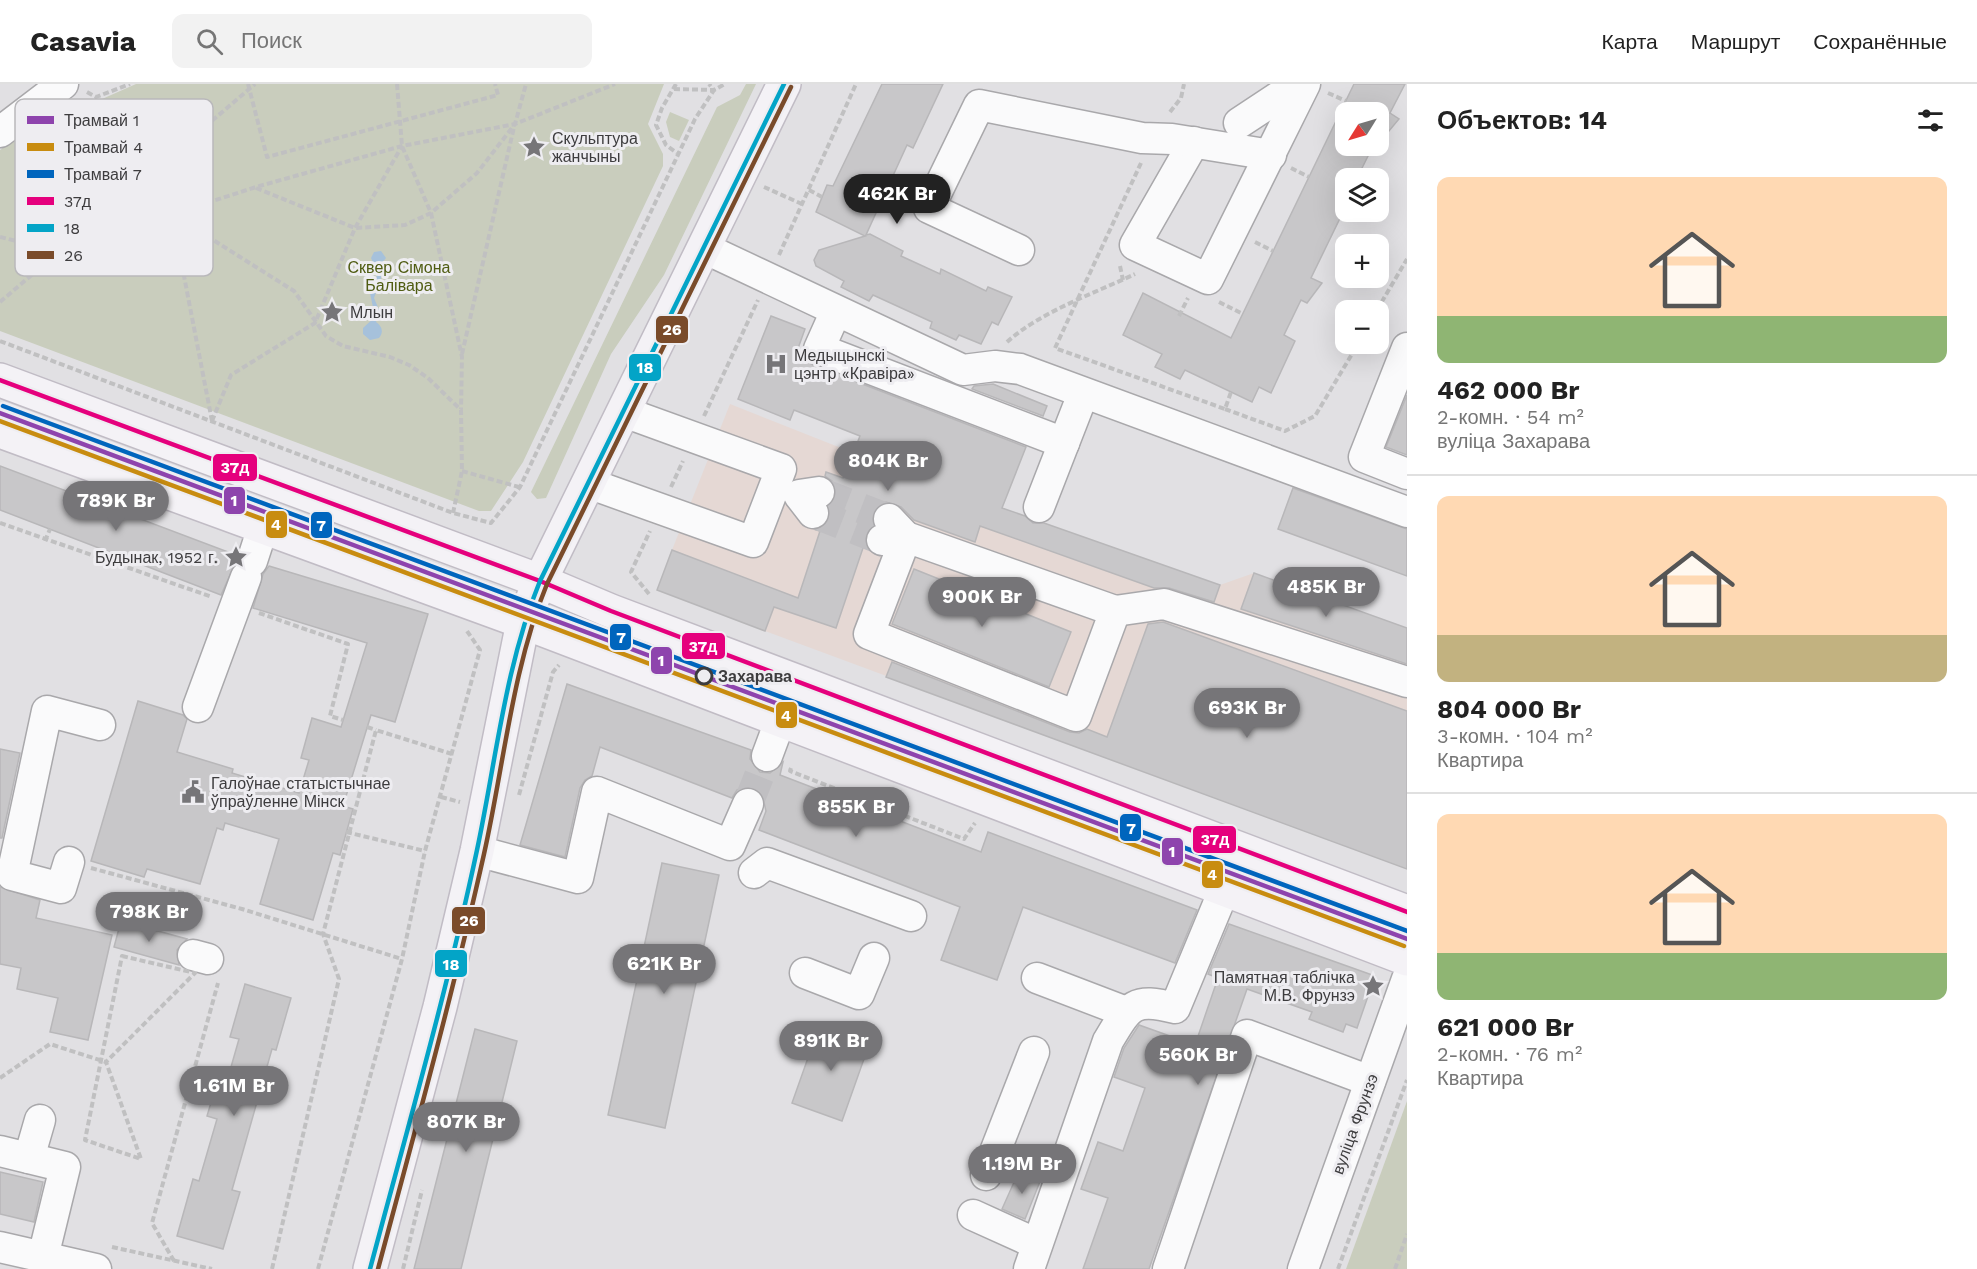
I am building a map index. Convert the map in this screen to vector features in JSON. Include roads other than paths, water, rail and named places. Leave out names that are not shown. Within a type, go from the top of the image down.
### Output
[{"type":"main road","points":[[370,1269],[440,1006],[477,851],[523,622],[540,581],[784,84]]},
{"type":"main road","points":[[0,380],[540,581],[611,611],[1407,912]]},
{"type":"main road","points":[[0,431],[523,622],[1407,959]]},
{"type":"street","points":[[52,99],[72,86]]},
{"type":"street","points":[[1239,123],[1309,86]]},
{"type":"street","points":[[1194,142],[1135,245],[1208,279],[1279,160],[1309,86]]},
{"type":"street","points":[[1019,250],[929,208],[979,105],[1142,138],[1194,142],[1279,160]]},
{"type":"street","points":[[0,132],[15,122]]},
{"type":"street","points":[[705,248],[767,280],[963,370],[1020,369],[1407,512]]},
{"type":"street","points":[[836,311],[819,349],[1064,443]]},
{"type":"street","points":[[1407,348],[1364,457],[1407,474]]},
{"type":"street","points":[[1040,507],[1083,394]]},
{"type":"street","points":[[588,483],[753,542],[801,497],[781,469],[624,412]]},
{"type":"street","points":[[198,707],[263,527]]},
{"type":"street","points":[[1115,611],[1076,716],[869,634],[893,532],[1115,611],[1164,604],[1407,682]]},
{"type":"street","points":[[65,875],[12,875],[47,711],[100,725]]},
{"type":"street","points":[[767,756],[780,721]]},
{"type":"street","points":[[477,851],[578,878],[597,792],[730,845],[748,804]]},
{"type":"street","points":[[753,873],[767,863],[911,916]]},
{"type":"street","points":[[974,1215],[1033,1256],[1108,1041],[1126,1012],[1150,1001],[1175,1008],[1224,890]]},
{"type":"street","points":[[805,974],[859,994],[874,958]]},
{"type":"street","points":[[1037,978],[1126,1012]]},
{"type":"street","name":"вуліца Фрунзэ","points":[[1303,1269],[1407,979]]},
{"type":"street","points":[[1168,1269],[1247,1035],[1370,1081]]},
{"type":"street","points":[[986,1175],[1034,1052]]},
{"type":"street","points":[[29,1158],[40,1120]]},
{"type":"street","points":[[0,1151],[65,1167],[43,1257]]},
{"type":"street","points":[[0,1247],[96,1269]]},
{"type":"water","points":[[381,251],[386,258],[380,265],[381,278],[374,298],[380,312],[376,322],[382,331],[379,338],[370,340],[363,334],[363,328],[375,317],[370,293],[378,273],[371,258],[374,252]]},
{"type":"tunnel","points":[[819,492],[889,519]]},
{"type":"tunnel","points":[[813,513],[882,540]]},
{"type":"tunnel","points":[[748,804],[767,756]]},
{"type":"tram line","name":"7","points":[[3,406],[1407,931]]},
{"type":"tram line","name":"1","points":[[0,413],[1407,939]]},
{"type":"tram line","name":"4","points":[[0,421],[1404,946]]},
{"type":"place","name":"Скульптура жанчыны","points":[[534,147]]},
{"type":"place","name":"Млын","points":[[332,312]]},
{"type":"place","name":"Медыцынскі цэнтр «Кравіра»","points":[[776,364]]},
{"type":"place","name":"Будынак, 1952 г.","points":[[236,557]]},
{"type":"place","name":"Захарава","points":[[704,676]]},
{"type":"place","name":"Галоўнае статыстычнае ўпраўленне Мінск","points":[[193,792]]},
{"type":"place","name":"Памятная таблічка М.В. Фрунзэ","points":[[1373,986]]},
{"type":"park label","name":"Сквер Сімона Балівара","points":[[399,276]]}]
